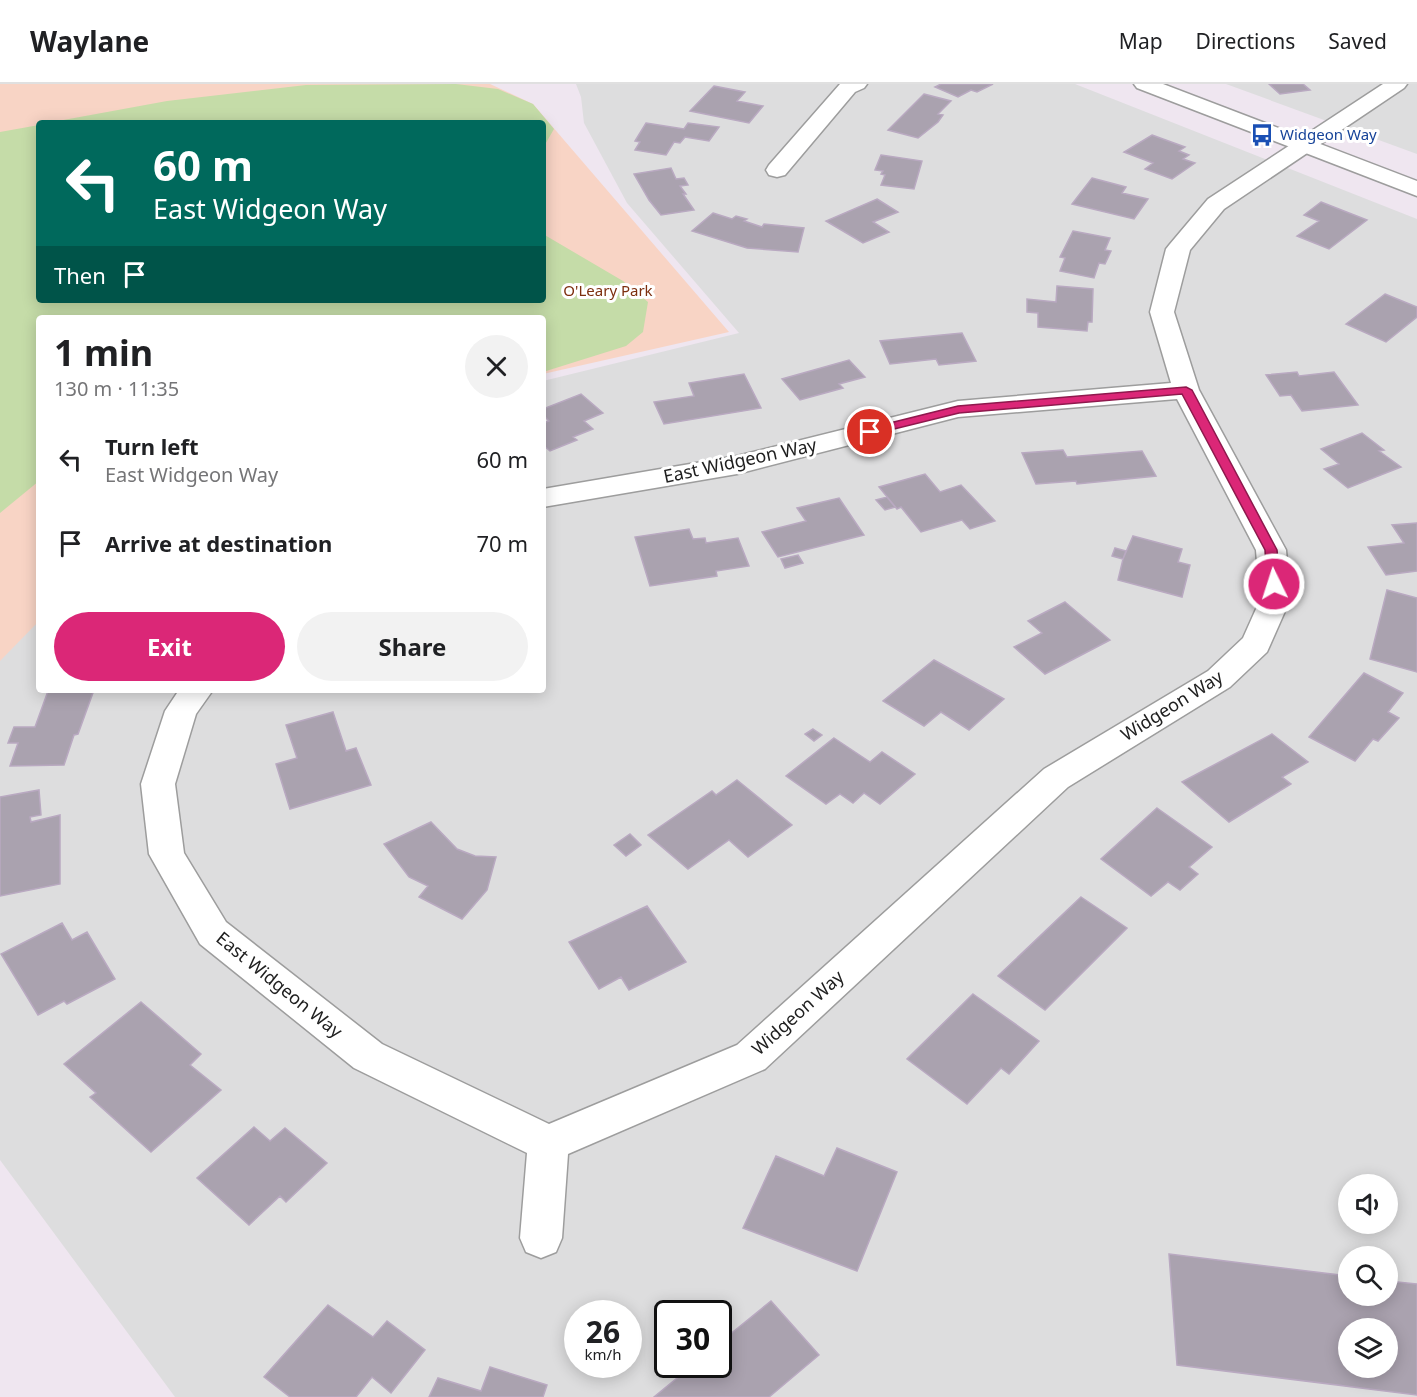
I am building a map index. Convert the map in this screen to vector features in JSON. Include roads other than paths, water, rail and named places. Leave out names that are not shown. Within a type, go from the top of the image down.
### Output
[{"type":"street","points":[[777,170],[848,88],[856,84]]},
{"type":"street","points":[[1144,84],[1417,189]]},
{"type":"street","name":"Widgeon Way","points":[[548,1143],[751,1057],[1056,778],[1219,679],[1256,644],[1275,600],[1271,550],[1186,390],[1162,312],[1178,249],[1216,204],[1397,84]]},
{"type":"street","name":"East Widgeon Way","points":[[546,497],[737,465],[958,409],[1186,390]]},
{"type":"street","name":"East Widgeon Way","points":[[195,693],[181,711],[158,784],[166,854],[213,933],[368,1056],[548,1143]]},
{"type":"street","points":[[541,1238],[548,1143]]},
{"type":"place","name":"Widgeon Way","points":[[1262,135]]},
{"type":"park label","name":"O'Leary Park","points":[[608,291]]}]
